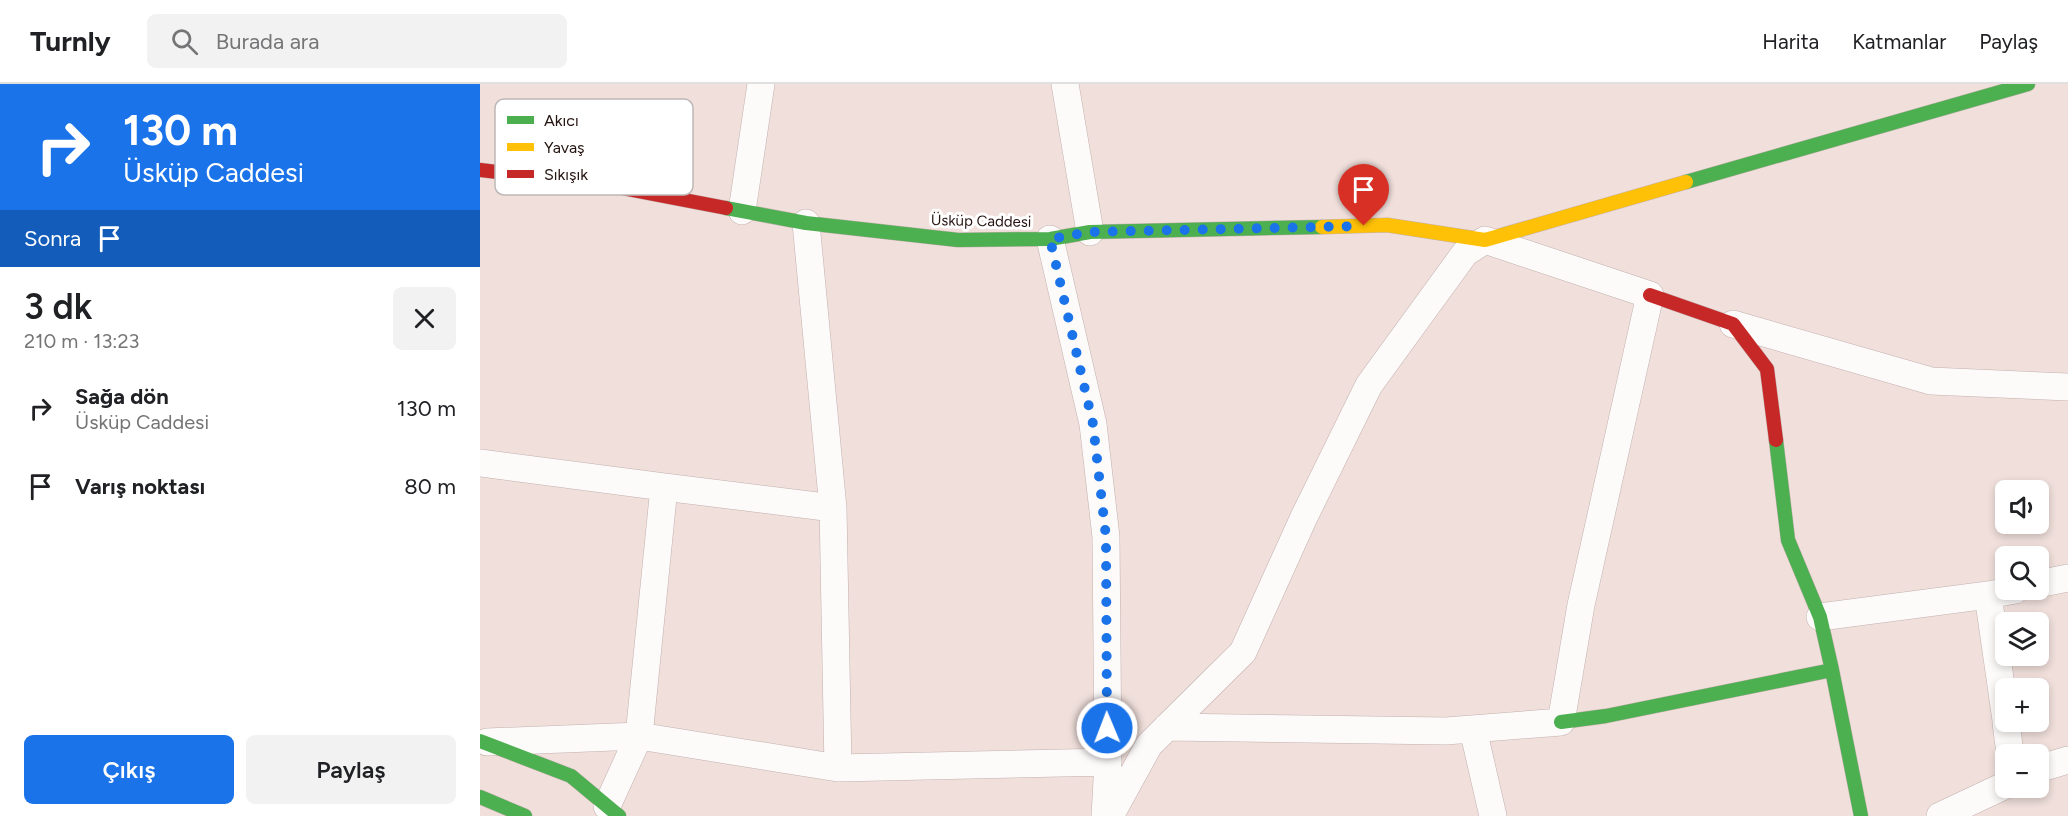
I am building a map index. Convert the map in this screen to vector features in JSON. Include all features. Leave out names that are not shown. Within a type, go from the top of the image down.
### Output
[{"type":"street","points":[[742,211],[761,84]]},
{"type":"street","points":[[1065,84],[1090,232]]},
{"type":"street","points":[[1110,816],[1149,746],[1243,652],[1304,517],[1369,385],[1465,253],[1485,240],[2028,84]]},
{"type":"street","name":"Üsküp Caddesi","points":[[480,170],[495,172]]},
{"type":"street","name":"Üsküp Caddesi","points":[[658,195],[806,223],[958,240],[1050,239],[1090,232],[1387,225],[1485,240]]},
{"type":"street","points":[[806,223],[833,508],[838,768]]},
{"type":"street","points":[[1050,239],[1093,424],[1105,526],[1108,762],[1105,816]]},
{"type":"street","points":[[1485,240],[1733,324],[1931,381],[2068,387]]},
{"type":"street","points":[[1561,722],[1581,604],[1650,295]]},
{"type":"street","points":[[1733,324],[1767,369],[1788,540],[1820,617],[1861,816]]},
{"type":"street","points":[[480,463],[833,508]]},
{"type":"street","points":[[482,742],[571,776],[613,811],[639,736],[664,487]]},
{"type":"street","points":[[2049,582],[2068,578]]},
{"type":"street","points":[[1820,617],[1995,594]]},
{"type":"street","points":[[1988,596],[2000,678]]},
{"type":"street","points":[[1167,728],[1446,731],[1561,722],[1606,716],[1832,670]]},
{"type":"street","points":[[1473,729],[1493,816]]},
{"type":"street","points":[[482,742],[639,736],[838,768],[1108,762]]},
{"type":"street","points":[[2049,766],[2068,760]]},
{"type":"street","points":[[1940,816],[1995,790]]},
{"type":"street","points":[[480,797],[525,816]]},
{"type":"traffic: fast","points":[[1686,182],[2028,84]]},
{"type":"traffic: fast","points":[[726,208],[806,223],[958,240],[1050,239],[1090,232],[1322,227]]},
{"type":"traffic: fast","points":[[1776,440],[1788,540],[1820,617],[1832,670]]},
{"type":"traffic: fast","points":[[1561,722],[1606,716],[1832,670],[1861,816]]},
{"type":"traffic: fast","points":[[480,741],[571,776],[619,816]]},
{"type":"traffic: fast","points":[[480,797],[525,816]]},
{"type":"traffic: slow","points":[[1322,227],[1387,225],[1485,240],[1686,182]]},
{"type":"traffic: jam","points":[[480,170],[495,172]]},
{"type":"traffic: jam","points":[[658,195],[726,208]]},
{"type":"traffic: jam","points":[[1650,295],[1733,324],[1767,369],[1776,440]]},
{"type":"route","points":[[1107,728],[1106,537],[1093,424],[1050,239],[1090,232],[1364,226]]}]
